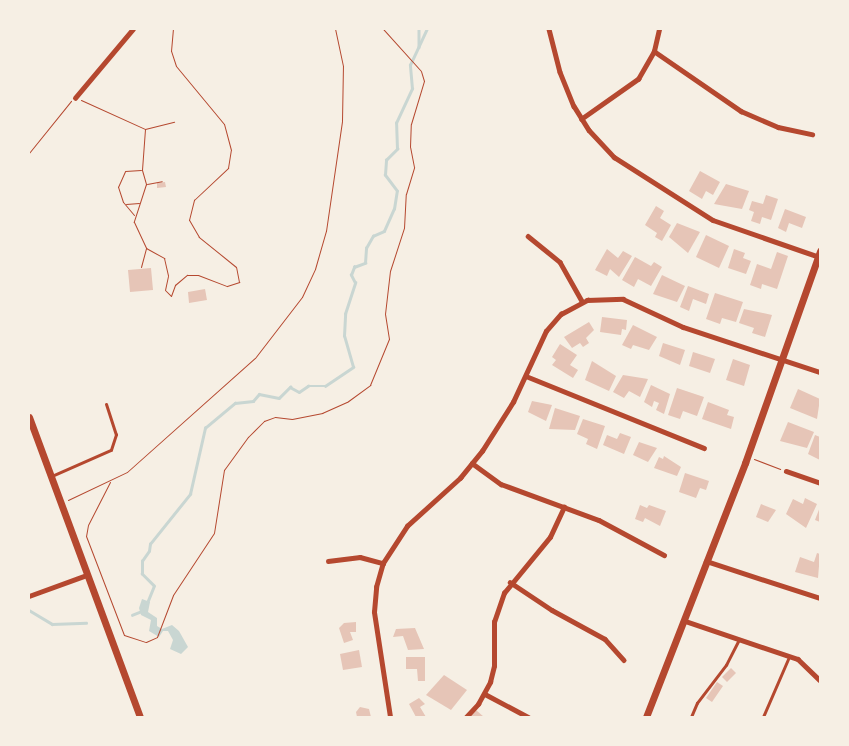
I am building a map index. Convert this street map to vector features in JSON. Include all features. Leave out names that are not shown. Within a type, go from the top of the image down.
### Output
[{"type":"main road","points":[[646,717],[685,621],[706,561],[747,457],[820,255]]},
{"type":"main road","points":[[29,417],[140,717]]},
{"type":"street","points":[[75,98],[133,29]]},
{"type":"street","points":[[549,29],[566,90],[581,119],[614,156],[696,211],[731,228],[820,255]]},
{"type":"street","points":[[581,119],[629,87],[641,74],[654,52],[659,29]]},
{"type":"street","points":[[654,52],[741,111],[778,127],[812,134]]},
{"type":"street","points":[[528,236],[560,262],[582,301]]},
{"type":"street","points":[[390,717],[374,612],[376,587],[383,563],[407,526],[472,463],[498,427],[526,376],[550,324],[566,310],[582,301],[600,298],[623,300],[684,327],[820,372]]},
{"type":"street","points":[[526,376],[704,448]]},
{"type":"street","points":[[472,463],[501,484],[627,533],[664,555]]},
{"type":"street","points":[[786,471],[820,483]]},
{"type":"street","points":[[466,717],[485,694],[494,666],[495,616],[510,582],[550,537],[564,507]]},
{"type":"street","points":[[328,561],[355,557],[383,563]]},
{"type":"street","points":[[706,561],[820,598]]},
{"type":"street","points":[[29,596],[87,575]]},
{"type":"street","points":[[510,582],[552,610],[605,639],[624,660]]},
{"type":"street","points":[[685,621],[803,662],[820,680]]},
{"type":"street","points":[[485,694],[528,717]]},
{"type":"lane","points":[[51,477],[111,450],[116,435],[106,405]]},
{"type":"lane","points":[[691,717],[697,703],[726,665],[739,640]]},
{"type":"lane","points":[[763,717],[789,656]]},
{"type":"path","points":[[142,170],[128,168],[120,178],[118,187],[125,203],[134,216],[136,232],[146,248],[164,258],[168,276],[165,290],[171,296],[175,285],[187,275],[204,277],[227,286],[239,282],[240,277],[232,261],[199,237],[189,220],[194,200],[228,168],[231,150],[224,124],[176,66],[171,51],[173,29]]},
{"type":"path","points":[[61,503],[110,482],[127,472],[255,358],[302,297],[315,270],[326,231],[342,121],[343,66],[335,29]]},
{"type":"path","points":[[110,482],[88,525],[86,536],[124,636],[146,642],[157,637],[162,628],[173,594],[214,533],[224,470],[248,437],[264,421],[275,417],[292,419],[322,413],[347,402],[362,392],[373,380],[389,339],[385,326],[390,272],[404,228],[406,194],[414,167],[410,139],[422,94],[421,71],[383,29]]},
{"type":"path","points":[[29,153],[63,109],[75,98],[144,129],[174,122]]},
{"type":"path","points":[[134,216],[146,184],[142,170],[145,157],[144,129]]},
{"type":"path","points":[[146,184],[162,181]]},
{"type":"path","points":[[125,203],[140,203]]},
{"type":"path","points":[[141,267],[146,248]]},
{"type":"path","points":[[747,457],[786,471]]},
{"type":"shaded area","points":[[142,599],[150,602],[148,612],[157,618],[157,626],[162,629],[172,625],[179,631],[188,647],[181,654],[170,649],[173,640],[168,631],[163,631],[159,637],[149,631],[151,620],[141,615],[139,608]]},
{"type":"building","points":[[700,171],[720,182],[713,195],[706,191],[702,199],[689,191]]},
{"type":"building","points":[[165,182],[166,187],[157,188],[157,183]]},
{"type":"building","points":[[726,184],[749,191],[742,209],[714,204]]},
{"type":"building","points":[[766,195],[778,199],[771,220],[762,217],[760,224],[751,221],[754,212],[749,210],[752,201],[763,204]]},
{"type":"building","points":[[656,206],[664,211],[660,218],[671,225],[662,241],[655,237],[657,233],[645,225]]},
{"type":"building","points":[[785,209],[806,217],[802,228],[789,223],[786,232],[778,228]]},
{"type":"building","points":[[677,223],[700,232],[688,253],[669,237]]},
{"type":"building","points":[[706,235],[729,246],[719,268],[696,257]]},
{"type":"building","points":[[607,249],[618,258],[623,251],[632,256],[619,277],[610,269],[607,276],[595,270]]},
{"type":"building","points":[[734,249],[745,253],[743,258],[751,261],[746,274],[728,268]]},
{"type":"building","points":[[777,252],[788,256],[777,289],[762,284],[761,289],[750,285],[757,264],[771,269]]},
{"type":"building","points":[[635,257],[651,266],[654,262],[662,267],[651,286],[638,279],[634,287],[622,280]]},
{"type":"building","points":[[151,268],[153,290],[130,292],[128,270]]},
{"type":"building","points":[[662,275],[685,286],[677,302],[653,294]]},
{"type":"building","points":[[688,286],[709,294],[706,304],[693,299],[689,311],[680,307]]},
{"type":"building","points":[[205,289],[207,300],[189,303],[188,292]]},
{"type":"building","points":[[715,293],[743,302],[736,322],[722,318],[720,324],[706,319]]},
{"type":"building","points":[[744,309],[772,315],[765,337],[752,333],[754,328],[739,323]]},
{"type":"building","points":[[602,317],[627,320],[626,330],[622,329],[621,335],[600,332]]},
{"type":"building","points":[[589,322],[594,330],[586,338],[589,343],[583,347],[580,343],[572,348],[564,337]]},
{"type":"building","points":[[633,325],[657,337],[649,350],[633,345],[631,349],[622,345]]},
{"type":"building","points":[[663,343],[685,350],[680,365],[659,356]]},
{"type":"building","points":[[560,344],[577,355],[570,365],[578,370],[573,378],[552,365],[556,360],[552,357]]},
{"type":"building","points":[[693,352],[715,359],[710,373],[689,366]]},
{"type":"building","points":[[733,359],[750,365],[744,386],[726,380]]},
{"type":"building","points":[[592,361],[616,376],[609,391],[585,380]]},
{"type":"building","points":[[623,375],[648,379],[640,397],[629,391],[624,398],[613,392]]},
{"type":"building","points":[[651,385],[670,394],[664,414],[656,410],[659,403],[654,401],[652,407],[644,402]]},
{"type":"building","points":[[677,388],[704,397],[697,416],[683,411],[680,419],[668,415]]},
{"type":"building","points":[[798,389],[820,399],[817,419],[790,408]]},
{"type":"building","points":[[532,401],[552,405],[546,421],[528,412]]},
{"type":"building","points":[[708,402],[729,410],[727,415],[734,417],[731,429],[702,419]]},
{"type":"building","points":[[555,408],[580,416],[575,430],[549,429]]},
{"type":"building","points":[[583,419],[605,426],[597,449],[586,444],[588,439],[577,434]]},
{"type":"building","points":[[788,422],[814,432],[807,448],[780,441]]},
{"type":"building","points":[[620,433],[631,437],[624,454],[603,445],[607,435],[617,439]]},
{"type":"building","points":[[815,435],[820,437],[820,460],[808,454]]},
{"type":"building","points":[[639,442],[657,448],[648,462],[633,455]]},
{"type":"building","points":[[664,456],[681,467],[677,476],[654,468],[659,457],[663,459]]},
{"type":"building","points":[[685,473],[709,481],[706,490],[700,488],[696,498],[679,492]]},
{"type":"building","points":[[805,498],[817,504],[806,528],[786,514],[793,499],[803,504]]},
{"type":"building","points":[[761,504],[776,510],[768,522],[756,517]]},
{"type":"building","points":[[640,505],[647,508],[649,505],[666,511],[660,526],[645,518],[643,522],[635,519]]},
{"type":"building","points":[[820,507],[820,522],[815,520]]},
{"type":"building","points":[[817,553],[820,554],[818,578],[795,572],[800,557],[814,562]]},
{"type":"building","points":[[356,622],[356,632],[350,632],[353,640],[344,643],[339,628],[344,623]]},
{"type":"building","points":[[415,628],[424,649],[408,650],[403,636],[393,637],[396,629]]},
{"type":"building","points":[[359,650],[362,667],[343,670],[340,654]]},
{"type":"building","points":[[406,657],[425,657],[425,681],[418,681],[417,669],[406,669]]},
{"type":"building","points":[[731,668],[736,673],[727,682],[722,677]]},
{"type":"building","points":[[444,675],[467,690],[451,710],[426,695]]},
{"type":"building","points":[[717,682],[723,686],[712,702],[706,698]]},
{"type":"building","points":[[419,698],[425,704],[420,707],[426,717],[416,717],[409,704]]},
{"type":"building","points":[[360,707],[369,709],[371,717],[357,717],[356,712]]},
{"type":"building","points":[[476,710],[484,717],[468,717]]},
{"type":"waterway","points":[[419,29],[419,47]]},
{"type":"waterway","points":[[147,603],[154,586],[142,574],[142,561],[149,551],[150,544],[190,494],[205,428],[235,403],[253,401],[259,394],[279,398],[290,387],[299,392],[308,386],[325,386],[353,367],[344,336],[345,314],[355,283],[351,275],[354,267],[365,263],[366,248],[373,236],[384,231],[394,209],[397,191],[385,175],[386,160],[397,149],[396,123],[412,89],[410,65],[427,29]]},
{"type":"waterway","points":[[29,610],[52,624],[86,623]]},
{"type":"waterway","points":[[132,615],[142,611]]}]
